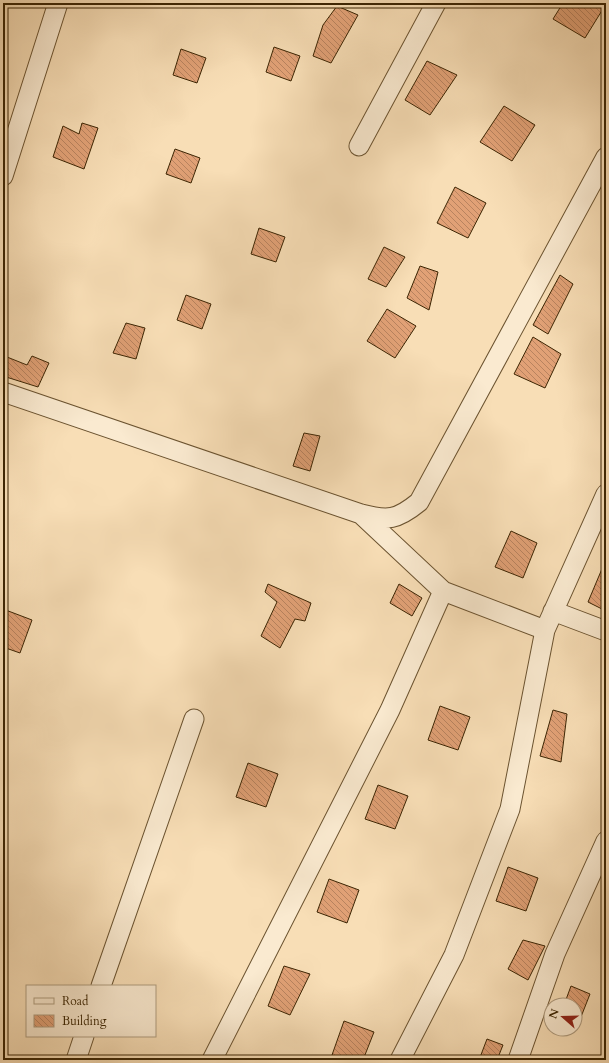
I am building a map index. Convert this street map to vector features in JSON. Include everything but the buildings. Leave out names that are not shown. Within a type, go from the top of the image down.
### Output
[{"type":"street","points":[[3,176],[58,3]]},
{"type":"street","points":[[359,146],[436,3]]},
{"type":"street","points":[[3,392],[361,514],[380,519],[404,515],[419,502],[606,158]]},
{"type":"street","points":[[400,1060],[454,955],[510,809],[545,630],[606,494]]},
{"type":"street","points":[[361,514],[443,591],[545,630]]},
{"type":"street","points":[[212,1060],[390,710],[443,591]]},
{"type":"street","points":[[553,611],[606,631]]},
{"type":"street","points":[[102,985],[194,719]]},
{"type":"street","points":[[518,1060],[555,954],[606,841]]},
{"type":"street","points":[[76,1060],[84,1037]]}]
